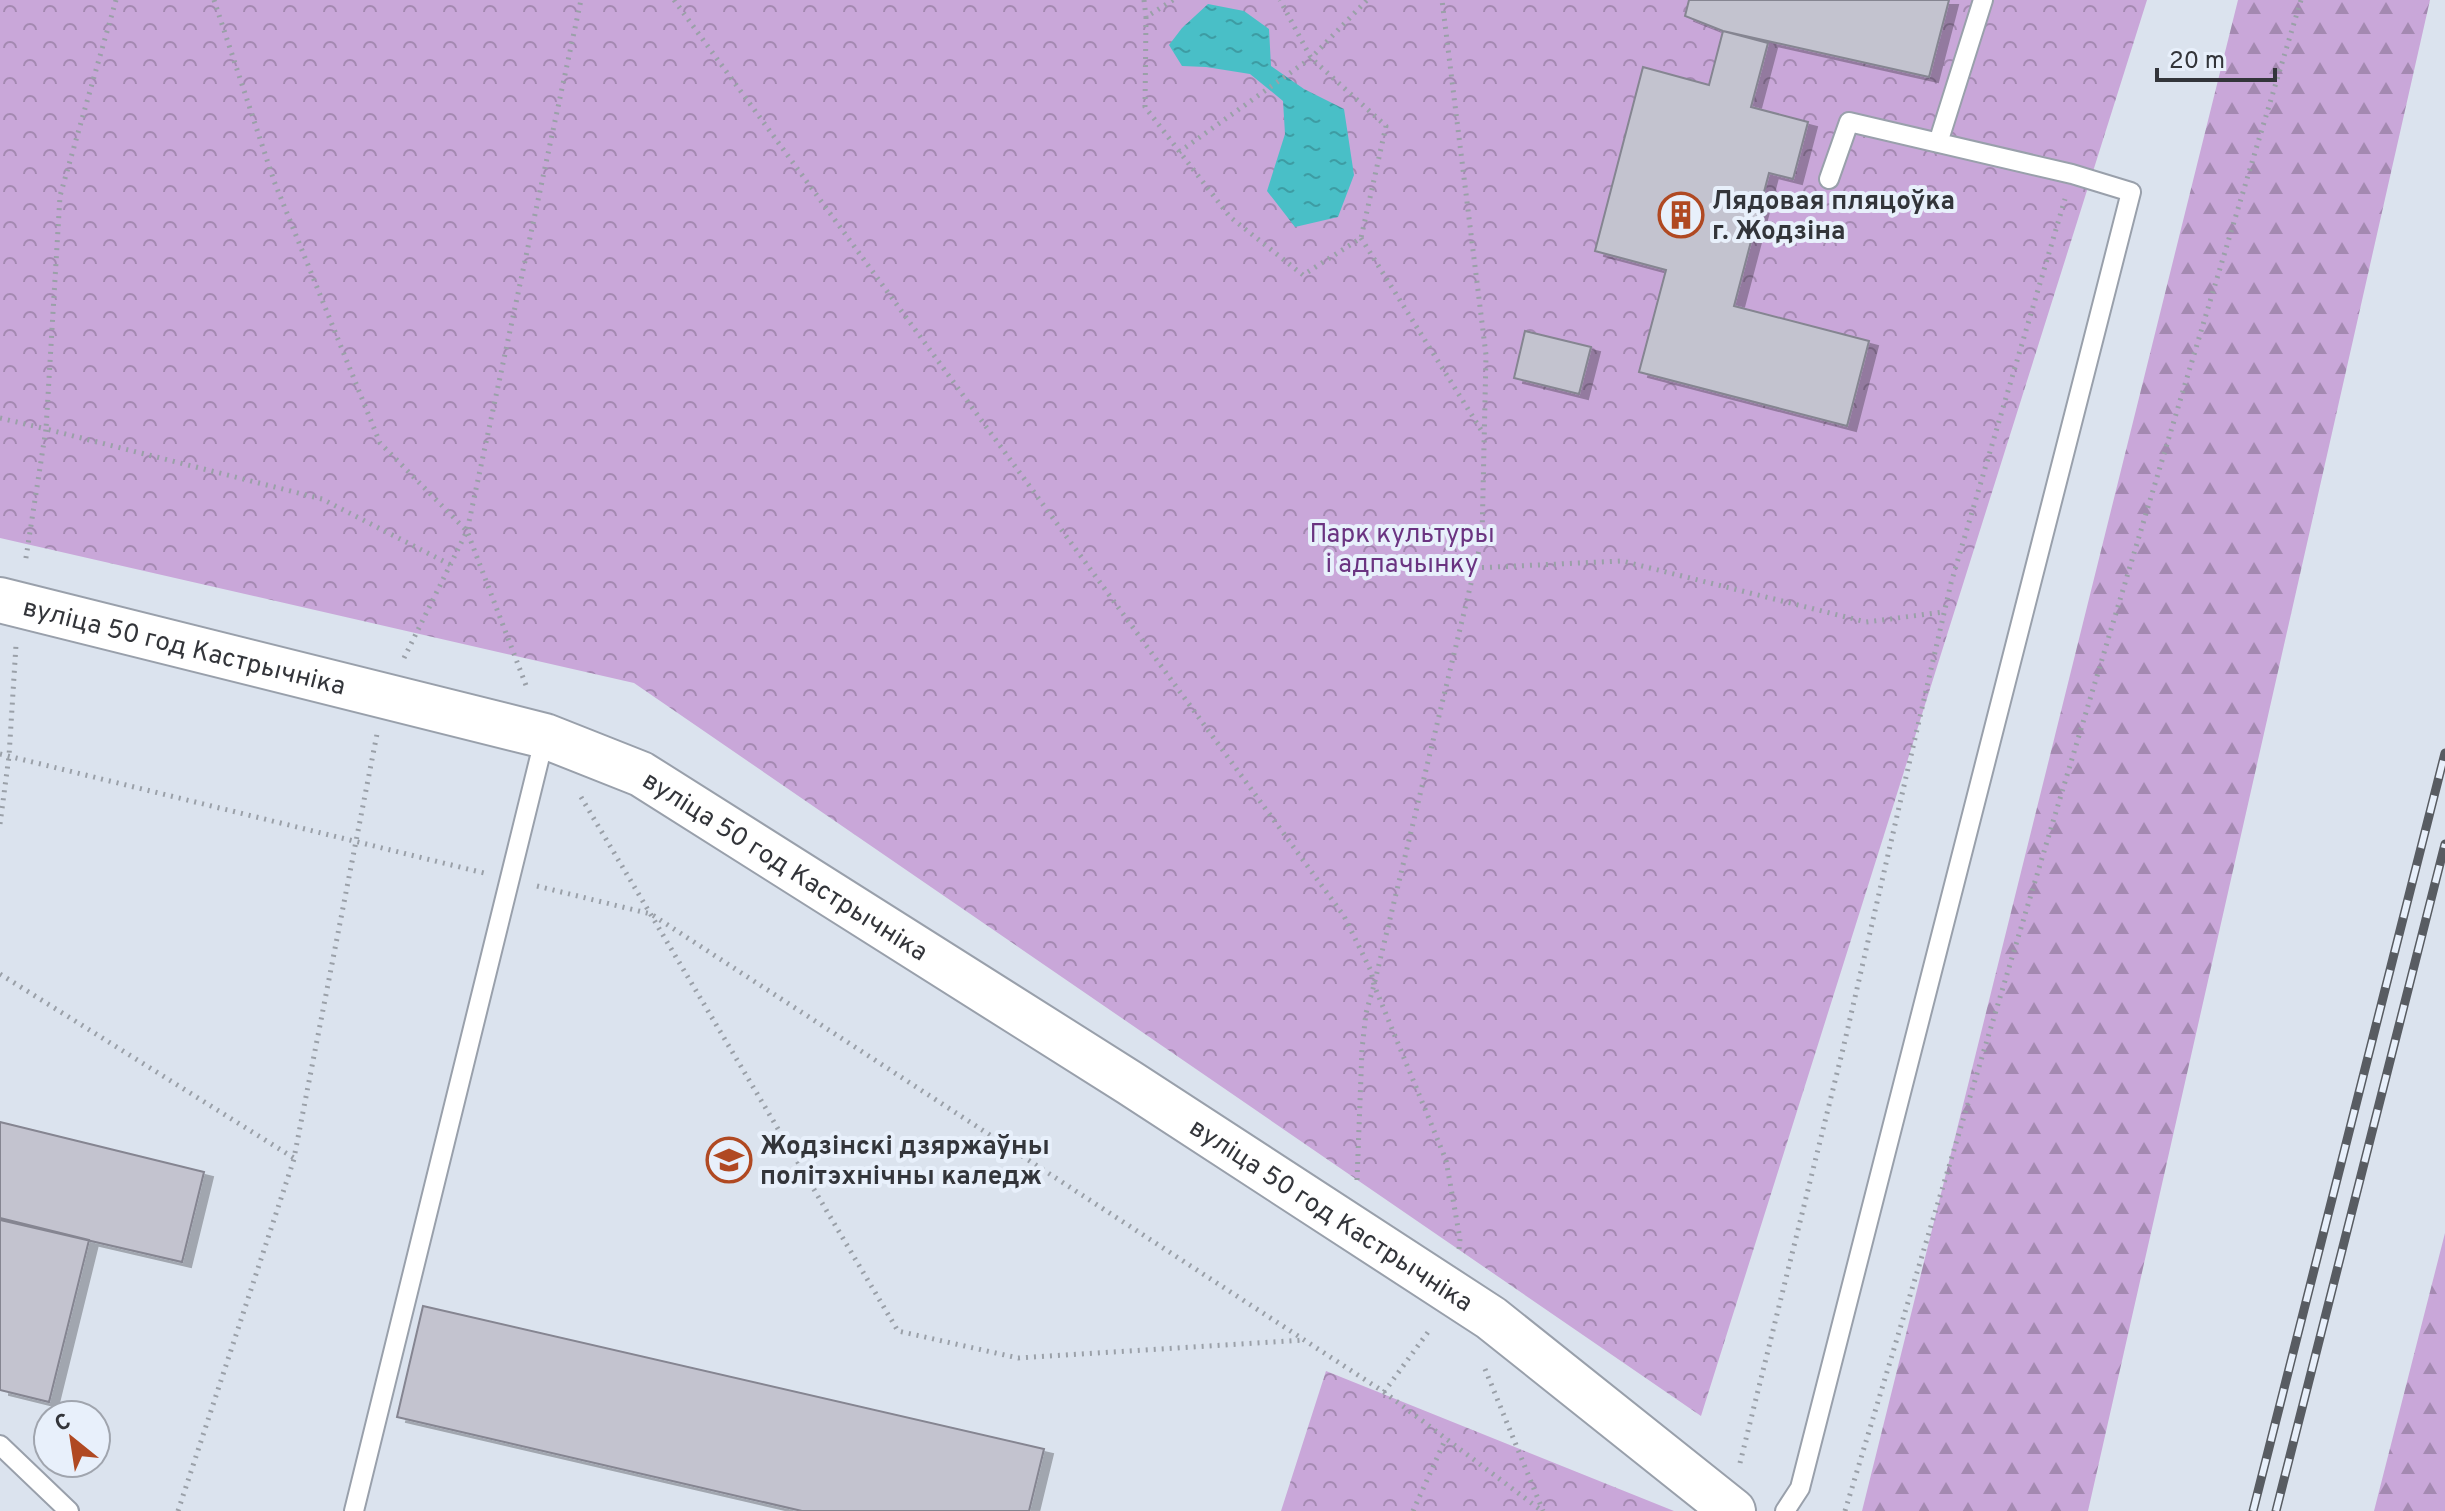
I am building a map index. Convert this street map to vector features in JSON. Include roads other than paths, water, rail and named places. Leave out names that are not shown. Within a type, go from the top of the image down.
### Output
[{"type":"main road","name":"вуліца 50 год Кастрычніка","points":[[0,600],[545,736],[641,774],[1130,1083],[1491,1318],[1731,1509]]},
{"type":"lane","points":[[1938,143],[1983,0]]},
{"type":"lane","points":[[1785,1511],[1800,1488],[1804,1473],[2131,192],[2072,174],[1849,122],[1829,179]]},
{"type":"lane","points":[[354,1511],[545,736]]},
{"type":"lane","points":[[0,1445],[69,1511]]},
{"type":"water","points":[[1208,4],[1244,11],[1269,29],[1271,66],[1304,89],[1344,109],[1354,175],[1338,217],[1295,227],[1267,191],[1285,134],[1283,101],[1250,74],[1182,66],[1169,45]]},
{"type":"railway","points":[[2253,1511],[2445,753]]},
{"type":"railway","points":[[2276,1511],[2445,844]]},
{"type":"place","name":"Лядовая пляцоўка г. Жодзіна","points":[[1681,215]]},
{"type":"place","name":"Жодзінскі дзяржаўны політэхнічны каледж","points":[[729,1160]]},
{"type":"park label","name":"Парк культуры і адпачынку","points":[[1402,548]]}]
